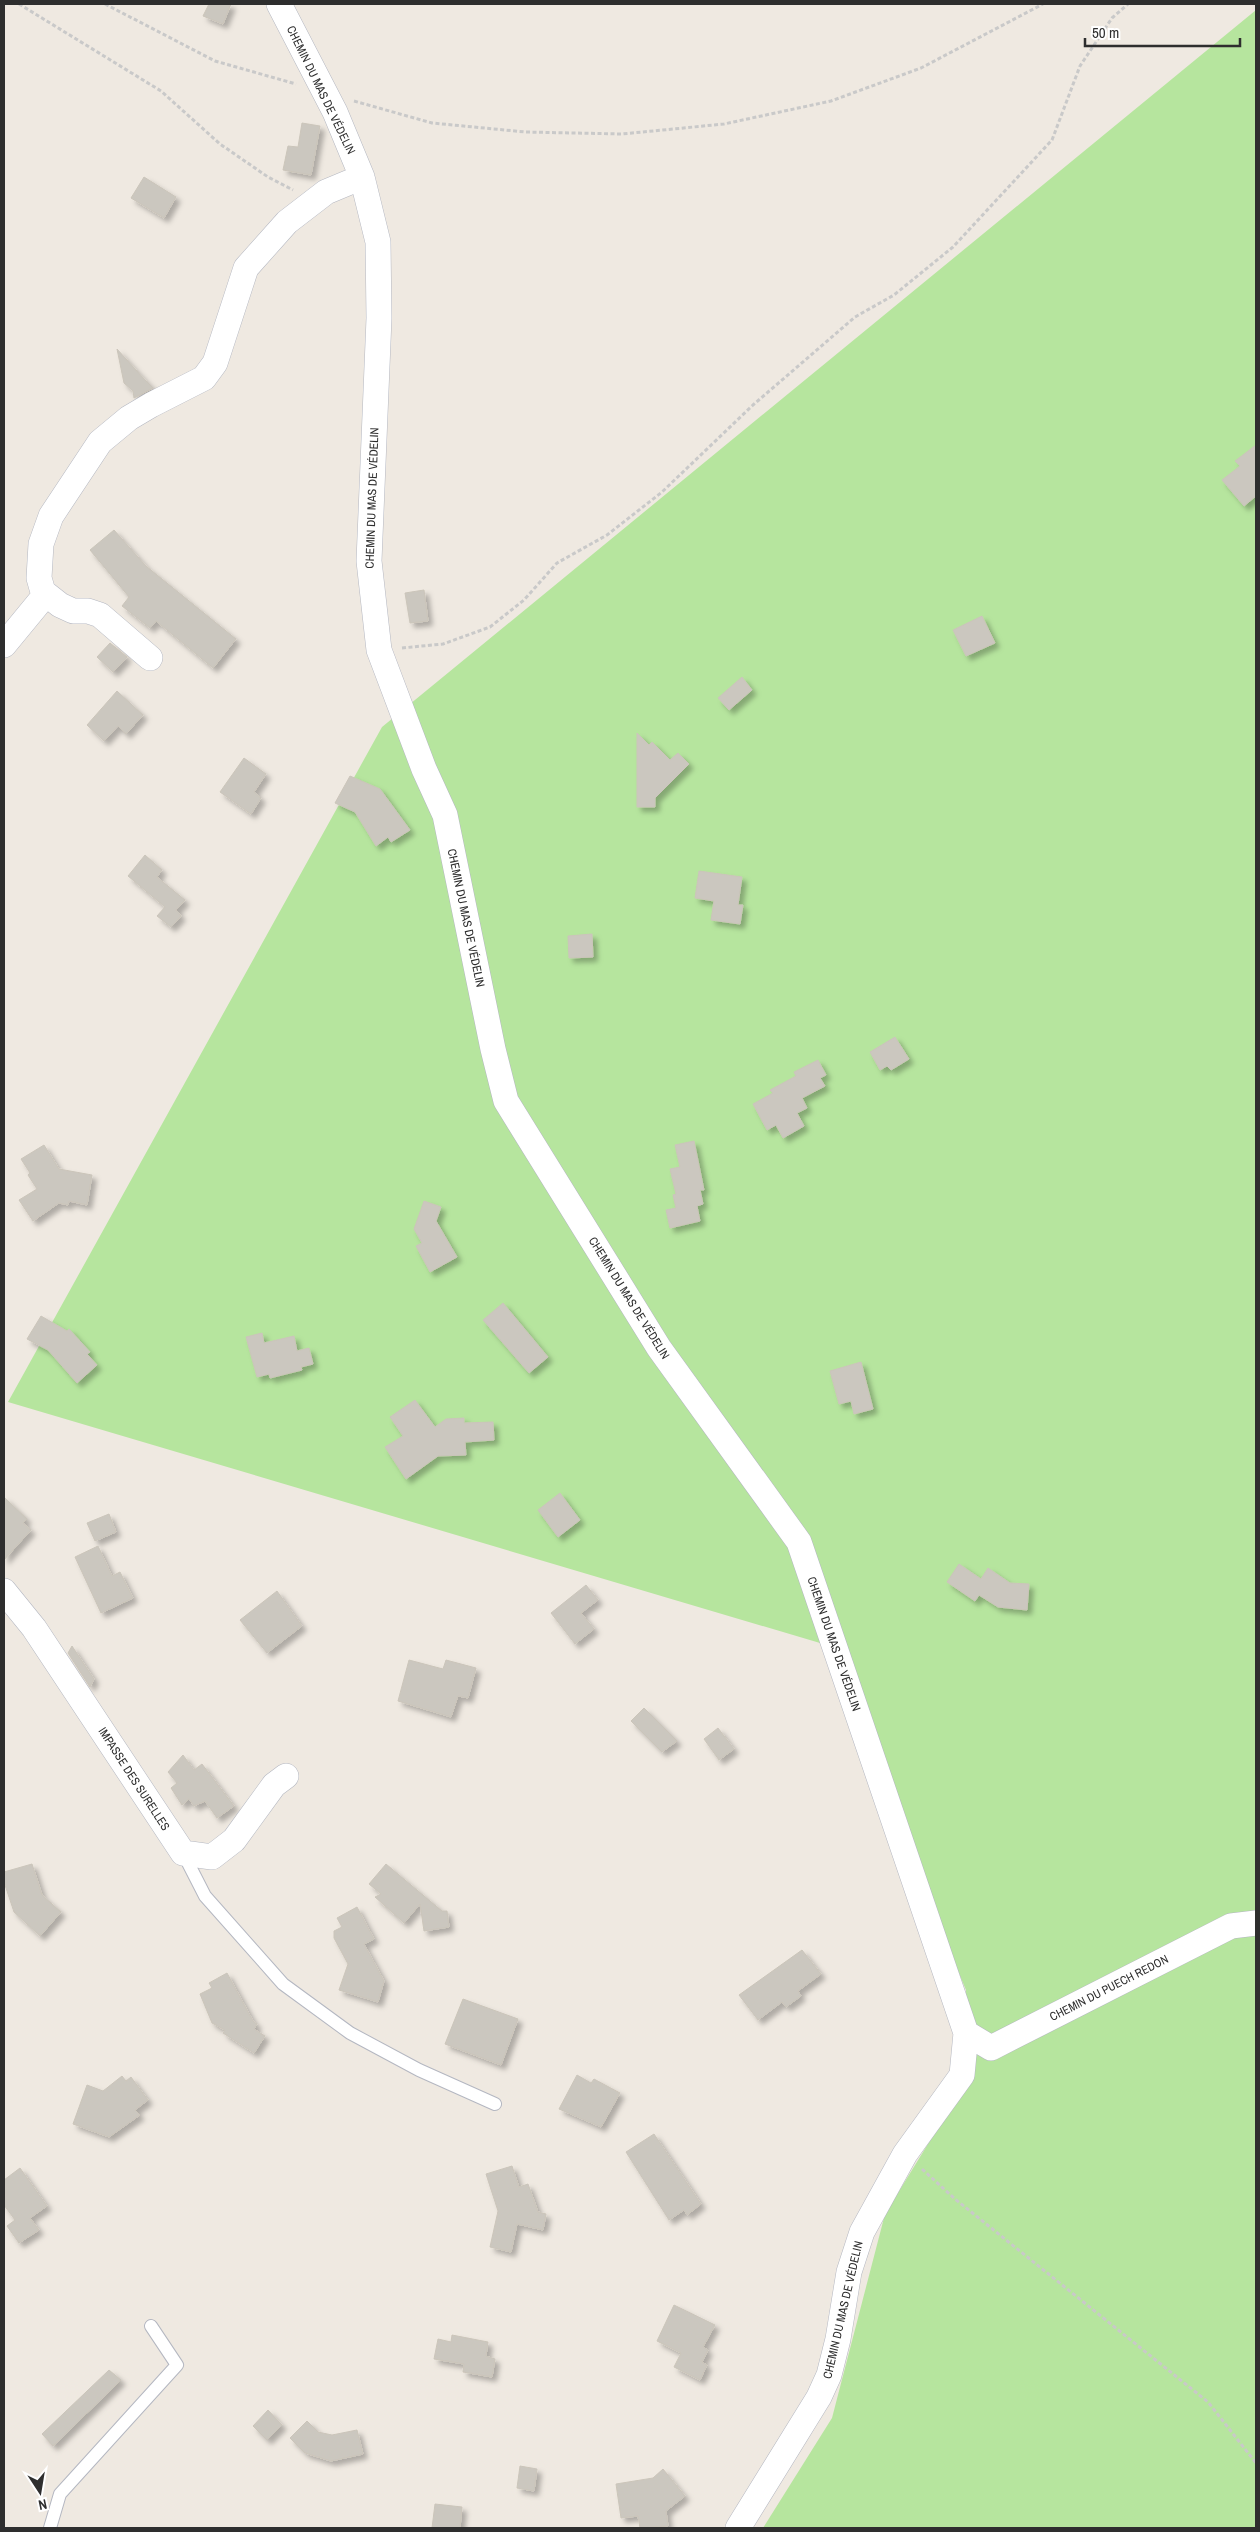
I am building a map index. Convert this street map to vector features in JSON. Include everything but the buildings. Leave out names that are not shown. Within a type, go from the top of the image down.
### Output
[{"type":"street","name":"CHEMIN DU MAS DE VÉDELIN","points":[[279,4],[325,92],[362,177],[378,242],[379,318],[369,561],[379,650],[424,769],[445,815],[491,1040],[506,1101],[659,1348],[799,1542],[966,2033],[962,2075],[905,2154],[862,2232],[855,2252],[829,2376],[805,2421],[738,2528]]},
{"type":"street","points":[[150,658],[100,615],[88,611],[74,611],[60,605],[43,592],[40,578],[41,544],[51,516],[100,442],[129,418],[204,378],[215,363],[246,268],[287,222],[326,192],[362,177]]},
{"type":"street","points":[[4,645],[46,594]]},
{"type":"street","name":"IMPASSE DES SURELLES","points":[[4,1591],[34,1628],[183,1853]]},
{"type":"street","points":[[183,1853],[212,1857],[234,1840],[274,1785],[286,1776]]},
{"type":"street","name":"CHEMIN DU PUECH REDON","points":[[966,2033],[991,2048],[1231,1926],[1256,1923]]},
{"type":"lane","points":[[183,1853],[205,1896],[283,1984],[350,2033],[419,2070],[495,2104]]},
{"type":"lane","points":[[50,2528],[60,2494],[178,2365],[151,2326]]},
{"type":"path","points":[[19,4],[161,91],[220,144],[268,177],[294,191],[326,192]]},
{"type":"path","points":[[105,4],[215,61],[432,123],[526,132],[622,134],[724,124],[831,101],[922,68],[1043,4]]},
{"type":"path","points":[[379,650],[443,644],[490,626],[524,600],[557,563],[607,535],[662,492],[753,406],[855,317],[894,295],[953,247],[1052,140],[1080,66],[1112,18],[1128,4]]},
{"type":"path","points":[[905,2154],[962,2204],[1208,2402],[1256,2463]]},
{"type":"green space","points":[[1256,10],[1256,2528],[763,2528],[832,2418],[885,2214],[966,2082],[966,1990],[820,1643],[8,1402],[382,727]]}]
